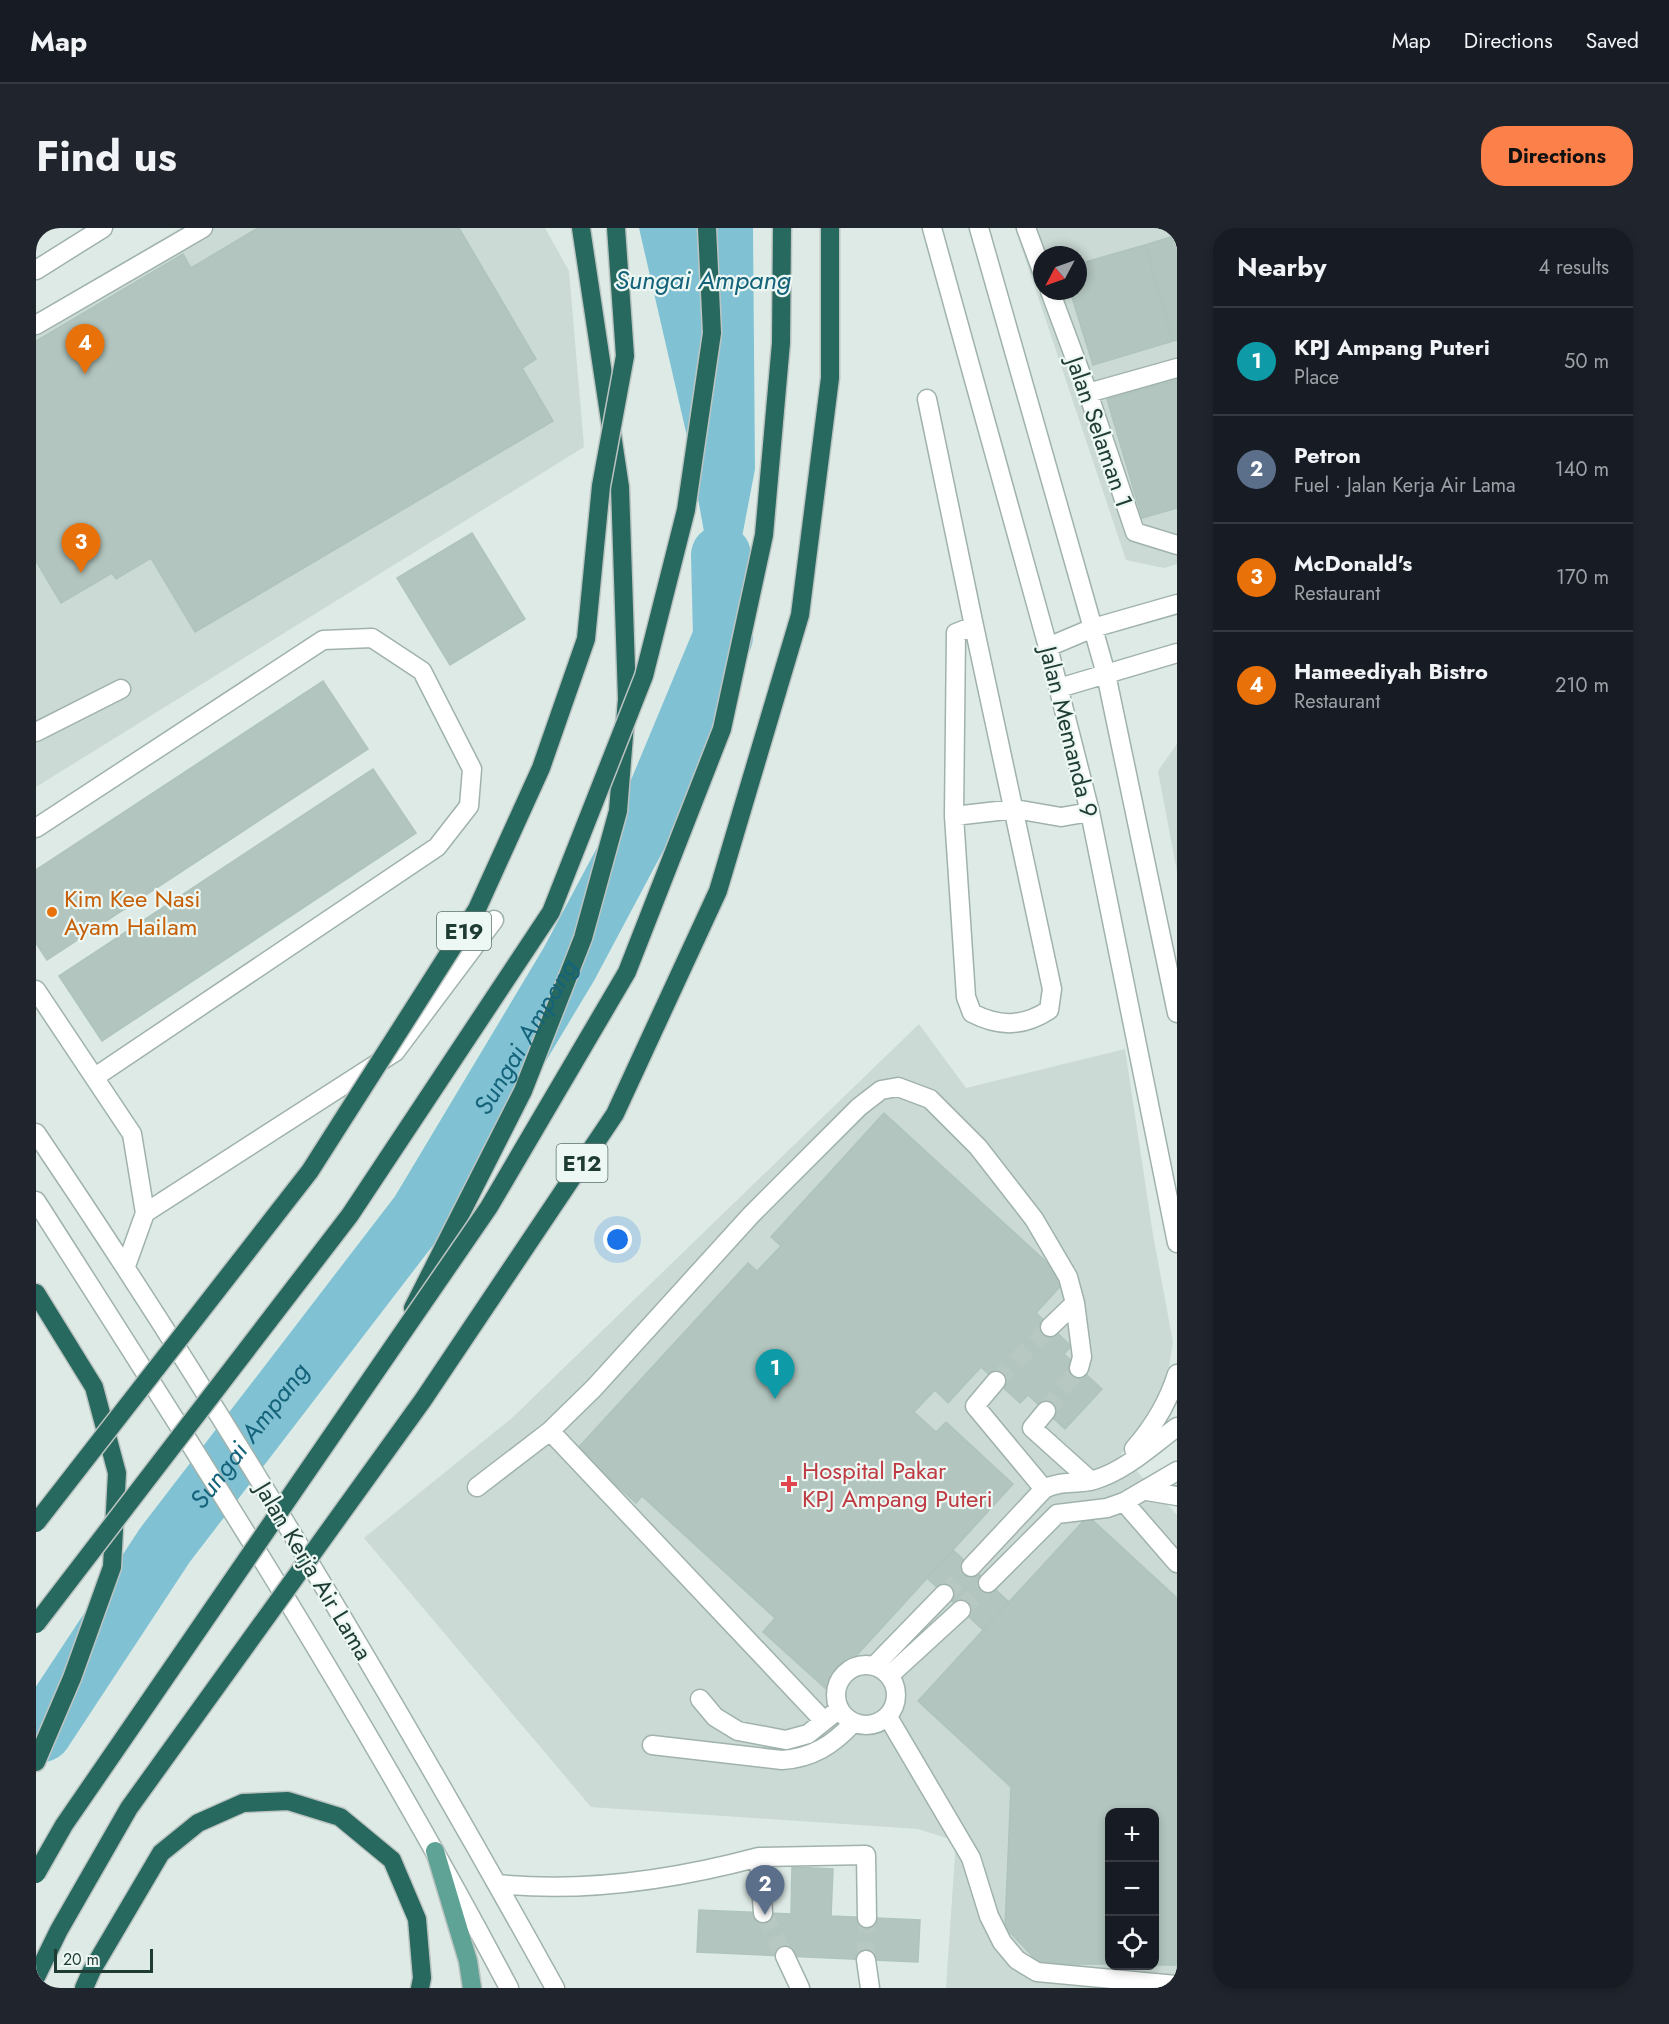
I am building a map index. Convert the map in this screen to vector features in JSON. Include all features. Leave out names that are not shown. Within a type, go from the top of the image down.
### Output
[{"type":"highway","points":[[399,1336],[523,1091],[583,938],[618,811],[627,699],[620,486],[581,228]]},
{"type":"highway","name":"E19","points":[[36,1523],[310,1171],[477,909],[541,768],[586,639],[601,486],[625,356],[616,228]]},
{"type":"highway","name":"E19","points":[[36,1624],[350,1215],[551,912],[644,676],[686,510],[712,333],[707,228]]},
{"type":"highway","name":"E12","points":[[36,1874],[64,1825],[489,1207],[627,972],[722,729],[764,535],[781,344],[782,228]]},
{"type":"highway","name":"E12","points":[[36,1977],[59,1930],[129,1808],[423,1400],[615,1114],[713,902],[800,615],[830,378],[830,228]]},
{"type":"highway","points":[[36,1293],[94,1387],[117,1473],[112,1567],[72,1678],[36,1762]]},
{"type":"highway","points":[[84,1988],[92,1970],[161,1853],[198,1823],[243,1803],[288,1801],[340,1817],[392,1860],[417,1918],[422,1978],[420,1988]]},
{"type":"main road","points":[[435,1851],[468,1961],[472,1988]]},
{"type":"street","points":[[36,270],[103,228]]},
{"type":"street","points":[[36,325],[202,228]]},
{"type":"street","name":"Jalan Memanda 9","points":[[932,228],[1048,647],[1090,813],[1177,1243]]},
{"type":"street","name":"Jalan Memanda 9","points":[[979,228],[1106,674],[1177,1013]]},
{"type":"street","points":[[1026,228],[1033,247]]},
{"type":"street","name":"Jalan Selaman 1","points":[[1053,300],[1088,393],[1135,532],[1177,545]]},
{"type":"street","points":[[1088,393],[1177,368]]},
{"type":"street","points":[[927,399],[1052,989],[1049,1010],[1031,1022],[990,1023],[972,1013],[966,997],[954,816],[956,633],[974,626]]},
{"type":"street","points":[[1048,647],[1093,628],[1177,604]]},
{"type":"street","points":[[36,828],[323,640],[372,638],[422,671],[472,769],[469,806],[437,847],[95,1077]]},
{"type":"street","points":[[1059,688],[1177,653]]},
{"type":"street","points":[[36,732],[121,689]]},
{"type":"street","points":[[954,816],[1015,809],[1061,817],[1090,813]]},
{"type":"street","points":[[145,1213],[395,1052],[494,920]]},
{"type":"street","points":[[36,990],[132,1134],[145,1213],[126,1266]]},
{"type":"street","points":[[477,1487],[549,1431],[594,1388],[751,1215],[859,1107],[880,1090],[898,1087],[930,1099],[971,1139],[1034,1218],[1068,1277],[1082,1357],[1079,1368]]},
{"type":"street","name":"Jalan Kerja Air Lama","points":[[36,1134],[126,1266],[257,1476],[419,1746],[555,1988]]},
{"type":"street","name":"Jalan Kerja Air Lama","points":[[36,1201],[362,1720],[509,1988]]},
{"type":"street","points":[[1050,1327],[1074,1303]]},
{"type":"street","points":[[1113,1473],[1149,1432],[1169,1399],[1177,1374]]},
{"type":"street","points":[[996,1381],[975,1406],[1044,1489]]},
{"type":"street","points":[[1046,1411],[1032,1428],[1091,1481]]},
{"type":"street","points":[[971,1567],[1044,1489],[1058,1482],[1091,1481],[1113,1473],[1177,1427]]},
{"type":"street","points":[[549,1431],[825,1721]]},
{"type":"street","points":[[988,1582],[1057,1514],[1107,1508],[1124,1502],[1147,1491],[1177,1471]]},
{"type":"street","points":[[1147,1491],[1177,1496]]},
{"type":"street","points":[[1124,1502],[1177,1563]]},
{"type":"street","points":[[882,1671],[944,1594]]},
{"type":"street","points":[[882,1671],[897,1696],[888,1717],[872,1726],[853,1723],[838,1708],[836,1699],[840,1679],[855,1667],[882,1671],[961,1610]]},
{"type":"street","points":[[700,1699],[715,1717],[738,1731],[786,1740],[808,1734],[838,1708]]},
{"type":"street","points":[[888,1717],[971,1858],[989,1916],[1002,1942],[1017,1960],[1037,1972],[1177,1985]]},
{"type":"street","points":[[652,1745],[782,1760],[801,1759],[838,1740],[853,1723]]},
{"type":"street","points":[[497,1884],[546,1889],[603,1887],[716,1869],[759,1857],[866,1855],[867,1918]]},
{"type":"street","points":[[759,1857],[763,1912]]},
{"type":"street","points":[[784,1956],[800,1988]]},
{"type":"street","points":[[866,1960],[870,1988]]},
{"type":"shaded area","points":[[181,228],[545,228],[569,271],[584,447],[36,787],[36,313]]},
{"type":"shaded area","points":[[1015,228],[1177,228],[1177,564],[1164,568],[1126,560],[1039,300],[1087,300],[1087,246],[1033,246],[1033,282]]},
{"type":"shaded area","points":[[1177,744],[1177,872],[1158,771]]},
{"type":"shaded area","name":"Hospital Pakar KPJ Ampang Puteri","points":[[919,1024],[966,1088],[1125,1049],[1153,1235],[1173,1342],[1166,1385],[1143,1429],[1121,1454],[1177,1515],[1177,1988],[946,1988],[956,1841],[918,1829],[591,1807],[364,1538],[512,1418]]},
{"type":"water","name":"Sungai Ampang","points":[[639,228],[753,228],[755,469],[723,637],[686,432]]},
{"type":"building","points":[[258,228],[459,228],[536,359],[522,368],[553,421],[195,632],[151,558],[116,579],[112,573],[61,603],[36,561],[36,341],[183,254],[191,268]]},
{"type":"building","points":[[1177,235],[1177,340],[1173,341],[1145,245]]},
{"type":"building","points":[[1145,245],[1173,341],[1093,365],[1073,300],[1087,300],[1087,261]]},
{"type":"building","points":[[1177,380],[1177,508],[1142,518],[1107,399]]},
{"type":"building","points":[[472,533],[525,619],[450,665],[397,578]]},
{"type":"building","points":[[323,681],[368,749],[47,960],[36,943],[36,870]]},
{"type":"building","points":[[373,769],[416,833],[102,1041],[59,976]]},
{"type":"building","points":[[884,1113],[1066,1280],[1036,1313],[1071,1346],[1064,1354],[1102,1389],[1065,1429],[1028,1395],[1020,1403],[981,1367],[948,1403],[935,1390],[914,1412],[936,1432],[946,1422],[1013,1484],[826,1689],[763,1632],[775,1618],[642,1496],[636,1503],[577,1449],[748,1263],[757,1271],[781,1246],[771,1237]]},
{"type":"building","points":[[1088,1516],[1177,1598],[1177,1965],[1159,1965],[1159,1808],[1105,1808],[1105,1964],[1040,1964],[1005,1927],[1011,1787],[918,1701]]},
{"type":"building","points":[[953,1550],[1009,1602],[983,1630],[927,1578]]},
{"type":"building","points":[[792,1867],[833,1869],[831,1916],[920,1920],[918,1962],[697,1952],[699,1910],[791,1914]]},
{"type":"waterway","name":"Sungai Ampang","points":[[42,1732],[165,1545],[420,1213],[569,964],[651,810],[723,637],[721,555]]},
{"type":"tunnel","points":[[996,1381],[1050,1327]]},
{"type":"tunnel","points":[[1046,1411],[1079,1368]]},
{"type":"tunnel","points":[[944,1594],[971,1567]]},
{"type":"tunnel","points":[[961,1610],[988,1583]]},
{"type":"tunnel","points":[[763,1913],[785,1956]]},
{"type":"tunnel","points":[[866,1960],[867,1918]]},
{"type":"place","name":"Hameediyah Bistro","points":[[85,374]]},
{"type":"place","name":"McDonald's","points":[[81,573]]},
{"type":"place","name":"Kim Kee Nasi Ayam Hailam","points":[[52,912]]},
{"type":"place","name":"KPJ Ampang Puteri","points":[[775,1399]]},
{"type":"place","name":"Hospital Pakar KPJ Ampang Puteri","points":[[789,1484]]},
{"type":"place","name":"Petron","points":[[765,1915]]}]
